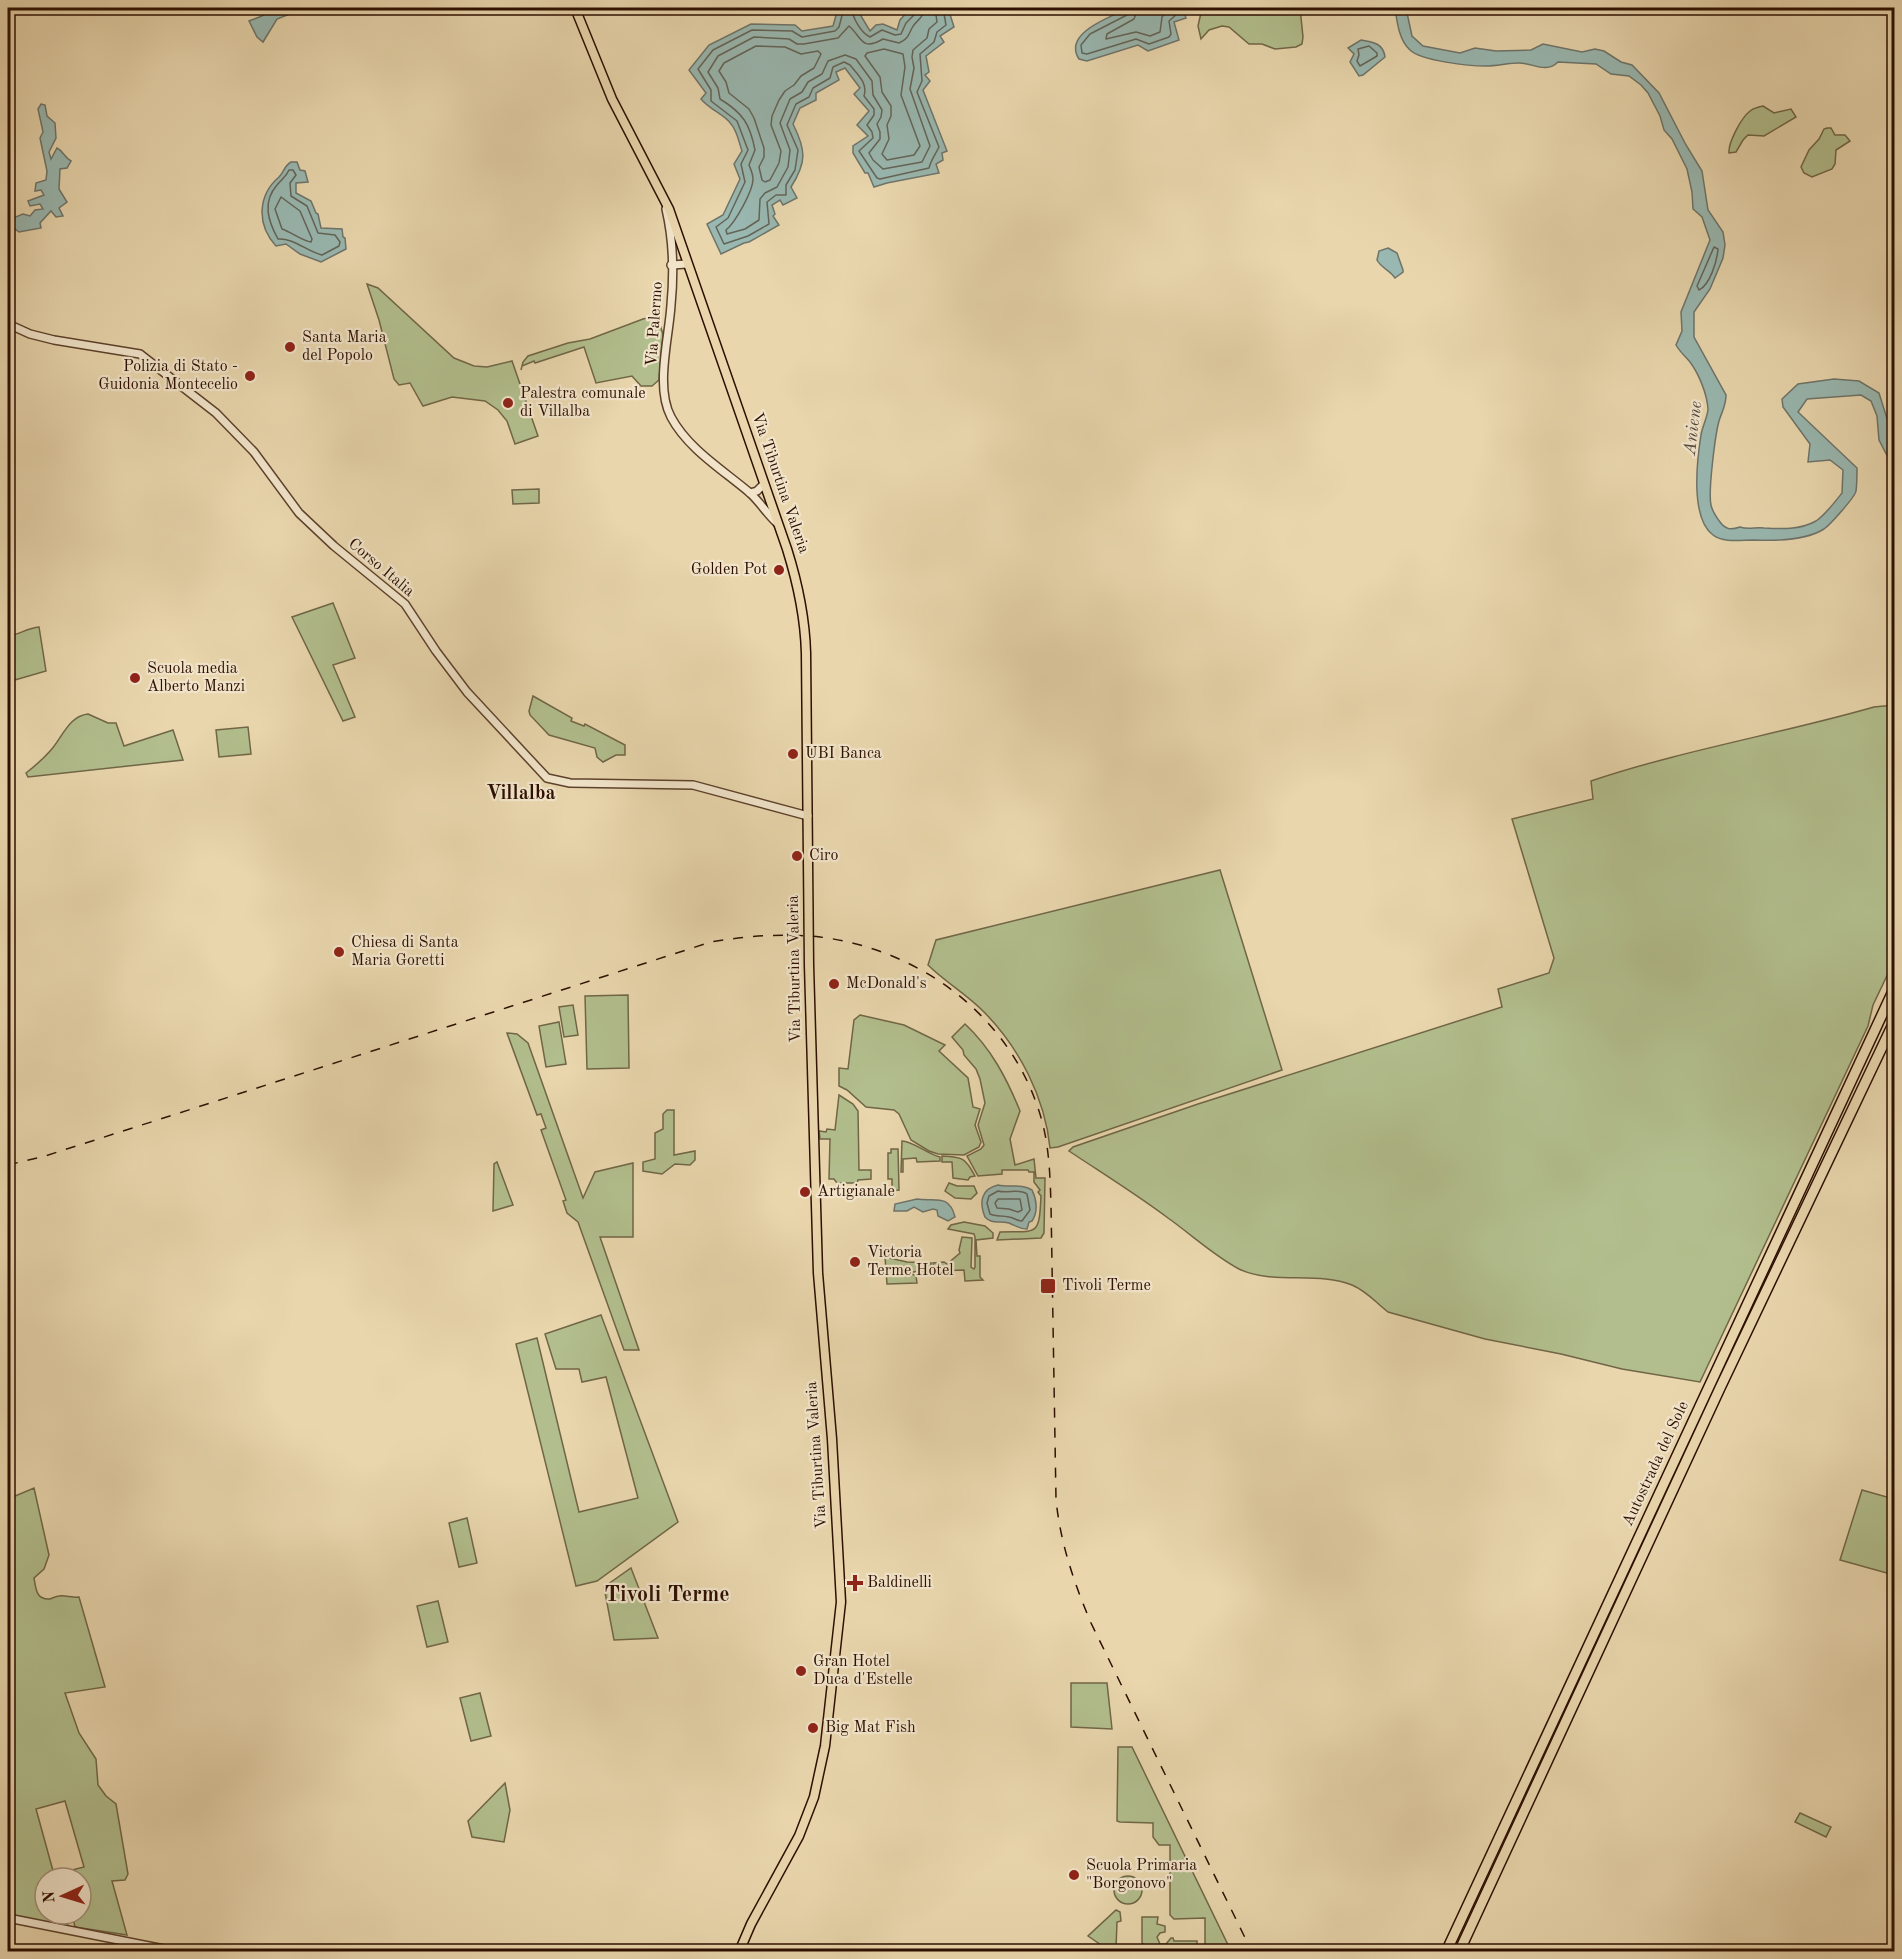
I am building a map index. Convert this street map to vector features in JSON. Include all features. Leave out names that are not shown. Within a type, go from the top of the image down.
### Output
[{"type":"highway","name":"Autostrada del Sole","points":[[1446,1952],[1894,989]]},
{"type":"highway","name":"Autostrada del Sole","points":[[1459,1952],[1690,1452],[1894,1022]]},
{"type":"main road","name":"Via Tiburtina Valeria","points":[[575,8],[612,99],[669,209],[797,580],[806,647],[809,974],[818,1273],[833,1451],[841,1602],[825,1746],[814,1797],[799,1836],[751,1924],[739,1952]]},
{"type":"street","name":"Via Palermo","points":[[658,187],[668,219],[671,265],[672,302],[664,376],[668,409],[687,438],[715,465],[750,493],[778,524]]},
{"type":"street","points":[[671,265],[687,264]]},
{"type":"street","name":"Corso Italia","points":[[8,324],[30,334],[58,341],[140,354],[212,410],[254,452],[299,513],[334,546],[405,604],[467,692],[550,780],[566,783],[690,784],[808,816]]},
{"type":"street","points":[[750,493],[757,491],[764,484]]},
{"type":"street","name":"Via Palermo","points":[[750,493],[768,497]]},
{"type":"street","points":[[756,499],[763,500],[768,497]]},
{"type":"street","points":[[8,1918],[173,1951]]},
{"type":"green space","points":[[1202,8],[1300,8],[1302,44],[1296,47],[1275,49],[1262,44],[1249,44],[1229,27],[1222,26],[1209,30],[1201,39],[1198,26]]},
{"type":"green space","points":[[1763,106],[1774,113],[1791,109],[1796,117],[1764,136],[1748,135],[1736,152],[1729,153],[1733,137],[1746,114]]},
{"type":"green space","points":[[1827,128],[1831,128],[1835,135],[1845,135],[1850,141],[1836,150],[1835,164],[1832,169],[1812,177],[1804,173],[1801,167],[1809,150]]},
{"type":"green space","points":[[367,284],[378,288],[454,358],[474,366],[487,367],[512,361],[538,436],[515,444],[507,421],[498,410],[485,401],[452,397],[423,406],[410,383],[399,385],[394,379]]},
{"type":"green space","points":[[652,317],[659,322],[663,334],[659,380],[652,386],[641,386],[632,376],[596,383],[584,347],[522,366],[528,356],[568,343],[590,339],[643,319]]},
{"type":"green space","points":[[539,489],[539,503],[513,504],[512,490]]},
{"type":"green space","points":[[333,603],[355,658],[333,665],[355,717],[343,721],[292,617]]},
{"type":"green space","points":[[39,627],[46,671],[8,682],[8,636]]},
{"type":"green space","points":[[533,696],[572,718],[571,721],[584,726],[585,724],[625,745],[625,755],[616,755],[603,762],[597,757],[595,748],[549,735],[530,715]]},
{"type":"green space","points":[[1894,705],[1894,938],[1887,949],[1894,961],[1873,1005],[1868,1026],[1700,1382],[1622,1369],[1485,1339],[1388,1312],[1363,1291],[1339,1281],[1252,1274],[1239,1269],[1211,1251],[1144,1200],[1069,1151],[1073,1147],[1198,1104],[1502,1007],[1498,989],[1549,973],[1554,958],[1512,819],[1593,799],[1591,781],[1626,770],[1874,707]]},
{"type":"green space","points":[[88,714],[108,723],[116,723],[124,746],[173,730],[183,760],[28,777],[26,773],[51,750],[71,723],[76,718]]},
{"type":"green space","points":[[248,727],[251,754],[219,757],[216,730]]},
{"type":"green space","points":[[1220,870],[1282,1070],[1050,1148],[1043,1111],[1020,1058],[998,1027],[978,1006],[928,965],[936,940]]},
{"type":"green space","points":[[628,995],[629,1068],[587,1069],[585,996]]},
{"type":"green space","points":[[573,1005],[578,1035],[564,1037],[559,1007]]},
{"type":"green space","points":[[860,1015],[904,1025],[945,1045],[939,1051],[968,1078],[973,1107],[980,1109],[975,1125],[981,1142],[979,1147],[964,1155],[938,1154],[929,1151],[911,1140],[899,1114],[894,1110],[866,1107],[839,1086],[839,1068],[848,1069],[854,1020]]},
{"type":"green space","points":[[559,1022],[566,1064],[546,1067],[539,1026]]},
{"type":"green space","points":[[965,1024],[983,1043],[997,1064],[1020,1111],[1010,1139],[1015,1165],[1034,1159],[1036,1178],[1045,1178],[1044,1233],[1041,1238],[997,1240],[1000,1232],[1029,1231],[1037,1225],[1041,1196],[1034,1182],[1034,1172],[1002,1170],[1002,1174],[978,1176],[967,1156],[984,1145],[978,1125],[985,1103],[976,1069],[952,1037]]},
{"type":"green space","points":[[507,1033],[517,1034],[528,1043],[583,1198],[595,1172],[633,1163],[633,1237],[600,1237],[639,1350],[624,1350],[578,1222],[567,1213],[563,1201],[566,1200],[541,1130],[546,1128],[541,1114],[537,1115]]},
{"type":"green space","points":[[839,1095],[853,1104],[858,1111],[859,1170],[871,1170],[871,1179],[858,1180],[857,1183],[837,1183],[834,1179],[829,1179],[830,1139],[820,1139],[819,1131],[835,1130]]},
{"type":"green space","points":[[667,1110],[674,1110],[674,1155],[695,1151],[695,1160],[690,1165],[675,1164],[662,1174],[643,1171],[643,1162],[655,1159],[655,1133],[663,1129],[663,1114]]},
{"type":"green space","points":[[902,1141],[940,1157],[940,1161],[917,1162],[916,1158],[903,1159],[903,1172],[901,1172]]},
{"type":"green space","points":[[891,1149],[898,1149],[899,1190],[892,1191],[892,1179],[888,1179],[888,1153],[891,1153]]},
{"type":"green space","points":[[942,1156],[962,1159],[975,1176],[968,1180],[953,1178],[952,1162],[942,1162]]},
{"type":"green space","points":[[497,1162],[513,1205],[493,1211],[494,1164]]},
{"type":"green space","points":[[949,1183],[957,1186],[974,1186],[977,1193],[971,1199],[955,1198],[945,1191]]},
{"type":"green space","points":[[964,1222],[985,1226],[993,1233],[993,1238],[976,1240],[977,1256],[980,1256],[980,1277],[983,1280],[965,1281],[964,1270],[934,1271],[933,1263],[947,1264],[960,1253],[962,1237],[972,1238],[971,1267],[974,1269],[974,1234],[948,1229],[951,1225]]},
{"type":"green space","points":[[885,1257],[907,1262],[931,1263],[931,1270],[913,1272],[917,1283],[887,1284]]},
{"type":"green space","points":[[601,1315],[678,1522],[597,1581],[576,1586],[516,1344],[537,1338],[579,1512],[638,1498],[606,1377],[582,1382],[579,1369],[556,1369],[545,1334]]},
{"type":"green space","points":[[34,1488],[49,1555],[44,1569],[34,1578],[36,1590],[39,1596],[45,1599],[57,1596],[79,1597],[105,1687],[65,1693],[79,1733],[96,1759],[98,1785],[116,1804],[128,1874],[125,1880],[112,1881],[127,1935],[75,1927],[93,1926],[93,1866],[84,1866],[65,1801],[36,1809],[52,1866],[33,1866],[33,1920],[8,1915],[8,1499]]},
{"type":"green space","points":[[1862,1490],[1894,1499],[1894,1575],[1840,1560]]},
{"type":"green space","points":[[467,1518],[477,1563],[459,1567],[449,1523]]},
{"type":"green space","points":[[631,1568],[658,1638],[614,1640],[604,1587]]},
{"type":"green space","points":[[438,1601],[448,1642],[427,1647],[417,1606]]},
{"type":"green space","points":[[1071,1683],[1107,1683],[1112,1729],[1071,1727]]},
{"type":"green space","points":[[480,1693],[491,1736],[471,1741],[460,1698]]},
{"type":"green space","points":[[1118,1747],[1132,1747],[1231,1951],[1205,1951],[1205,1918],[1174,1919],[1170,1915],[1170,1845],[1159,1845],[1153,1837],[1153,1823],[1117,1821]]},
{"type":"green space","points":[[505,1783],[510,1810],[504,1842],[472,1837],[468,1821]]},
{"type":"green space","points":[[1800,1813],[1831,1827],[1826,1837],[1795,1822]]},
{"type":"green space","points":[[1128,1876],[1138,1880],[1142,1890],[1138,1900],[1128,1904],[1118,1900],[1114,1890],[1118,1880]]},
{"type":"green space","points":[[1116,1910],[1120,1912],[1121,1921],[1117,1922],[1116,1948],[1121,1948],[1121,1951],[1110,1951],[1088,1936]]},
{"type":"green space","points":[[1142,1917],[1158,1917],[1157,1924],[1165,1926],[1165,1932],[1160,1933],[1157,1937],[1160,1944],[1166,1944],[1171,1938],[1174,1941],[1197,1941],[1197,1951],[1178,1951],[1177,1947],[1146,1946],[1142,1943]]},
{"type":"water","points":[[271,8],[305,8],[277,19],[263,42],[257,37],[249,21],[262,16]]},
{"type":"water","points":[[838,8],[859,8],[858,11],[870,31],[876,25],[883,24],[897,30],[900,20],[911,8],[948,8],[954,27],[940,36],[944,42],[926,56],[929,72],[925,75],[930,81],[923,90],[947,151],[942,153],[943,160],[936,164],[939,173],[874,187],[868,173],[865,173],[853,153],[853,146],[868,136],[857,125],[869,111],[854,94],[860,88],[845,68],[836,72],[839,80],[816,93],[816,100],[800,108],[793,124],[803,156],[800,170],[791,187],[797,198],[783,205],[780,200],[772,205],[775,214],[773,216],[779,225],[721,254],[707,224],[723,215],[740,179],[734,164],[742,151],[733,127],[725,117],[701,99],[706,93],[689,70],[709,45],[751,24],[795,25],[802,31],[833,26]]},
{"type":"water","points":[[1129,8],[1187,8],[1183,9],[1186,18],[1174,22],[1179,40],[1148,51],[1138,45],[1087,61],[1079,59],[1076,50],[1077,41],[1083,34],[1101,21]]},
{"type":"water","points":[[1395,8],[1406,8],[1412,36],[1423,46],[1460,53],[1475,48],[1496,51],[1531,50],[1543,44],[1582,52],[1595,49],[1632,65],[1659,93],[1702,171],[1708,210],[1723,232],[1725,245],[1723,258],[1710,289],[1694,312],[1694,337],[1726,395],[1719,421],[1710,488],[1712,507],[1722,525],[1731,529],[1740,527],[1784,529],[1804,526],[1816,521],[1842,493],[1843,470],[1830,460],[1808,462],[1810,444],[1783,407],[1782,399],[1798,384],[1834,379],[1859,381],[1879,393],[1894,434],[1894,469],[1879,440],[1877,416],[1871,401],[1861,395],[1807,399],[1798,412],[1857,468],[1856,491],[1851,499],[1824,529],[1808,536],[1780,540],[1732,540],[1717,538],[1713,535],[1701,516],[1697,488],[1699,446],[1708,412],[1707,403],[1696,372],[1676,345],[1682,331],[1681,312],[1710,240],[1702,217],[1693,209],[1687,169],[1672,139],[1664,130],[1660,116],[1648,93],[1629,76],[1611,74],[1596,64],[1558,62],[1544,68],[1524,63],[1479,66],[1424,57],[1410,50],[1403,41]]},
{"type":"water","points":[[1361,40],[1372,42],[1382,48],[1385,57],[1359,76],[1350,62],[1354,54],[1348,48]]},
{"type":"water","points":[[41,104],[45,105],[47,116],[55,123],[56,138],[49,152],[51,159],[57,148],[71,161],[67,168],[60,169],[59,189],[67,202],[59,208],[63,216],[56,217],[51,211],[40,223],[41,228],[19,232],[10,225],[13,218],[23,214],[30,216],[35,210],[43,209],[40,204],[30,206],[28,201],[44,195],[41,190],[35,191],[36,183],[46,180],[47,171],[40,138],[43,132],[38,109]]},
{"type":"water","points":[[291,162],[297,162],[300,170],[305,171],[308,182],[296,183],[296,193],[311,201],[318,214],[321,228],[342,229],[345,238],[346,249],[321,262],[300,254],[286,244],[276,246],[265,228],[262,210],[267,192]]},
{"type":"water","points":[[1388,248],[1397,253],[1403,270],[1395,278],[1377,260],[1379,251]]},
{"type":"water","points":[[998,1185],[1024,1187],[1032,1190],[1036,1210],[1027,1229],[1009,1223],[990,1221],[985,1217],[982,1206],[983,1197],[988,1190]]},
{"type":"water","points":[[917,1199],[945,1202],[949,1204],[955,1217],[948,1221],[938,1216],[937,1210],[923,1212],[914,1207],[907,1211],[894,1211],[895,1204]]},
{"type":"railway","points":[[8,1165],[45,1156],[711,942],[765,936],[820,937],[856,944],[891,956],[924,972],[955,992],[982,1016],[1005,1045],[1025,1076],[1039,1111],[1047,1145],[1050,1181],[1056,1499],[1064,1547],[1091,1623],[1252,1952]]},
{"type":"place","name":"Santa Maria del Popolo","points":[[290,347]]},
{"type":"place","name":"Polizia di Stato - Guidonia Montecelio","points":[[250,376]]},
{"type":"place","name":"Palestra comunale di Villalba","points":[[508,403]]},
{"type":"place","name":"Golden Pot","points":[[779,570]]},
{"type":"place","name":"Scuola media Alberto Manzi","points":[[135,678]]},
{"type":"place","name":"UBI Banca","points":[[793,754]]},
{"type":"place","name":"Ciro","points":[[797,856]]},
{"type":"place","name":"Chiesa di Santa Maria Goretti","points":[[339,952]]},
{"type":"place","name":"McDonald's","points":[[834,984]]},
{"type":"place","name":"Artigianale","points":[[805,1192]]},
{"type":"place","name":"Victoria Terme Hotel","points":[[855,1262]]},
{"type":"place","name":"Tivoli Terme","points":[[1048,1286]]},
{"type":"place","name":"Baldinelli","points":[[855,1583]]},
{"type":"place","name":"Gran Hotel Duca d'Estelle","points":[[801,1671]]},
{"type":"place","name":"Big Mat Fish","points":[[813,1728]]},
{"type":"place","name":"Scuola Primaria \"Borgonovo\"","points":[[1074,1875]]},
{"type":"district","name":"Villalba","points":[[521,794]]},
{"type":"district","name":"Tivoli Terme","points":[[667,1595]]},
{"type":"water label","name":"Aniene","points":[[1693,428]]}]
